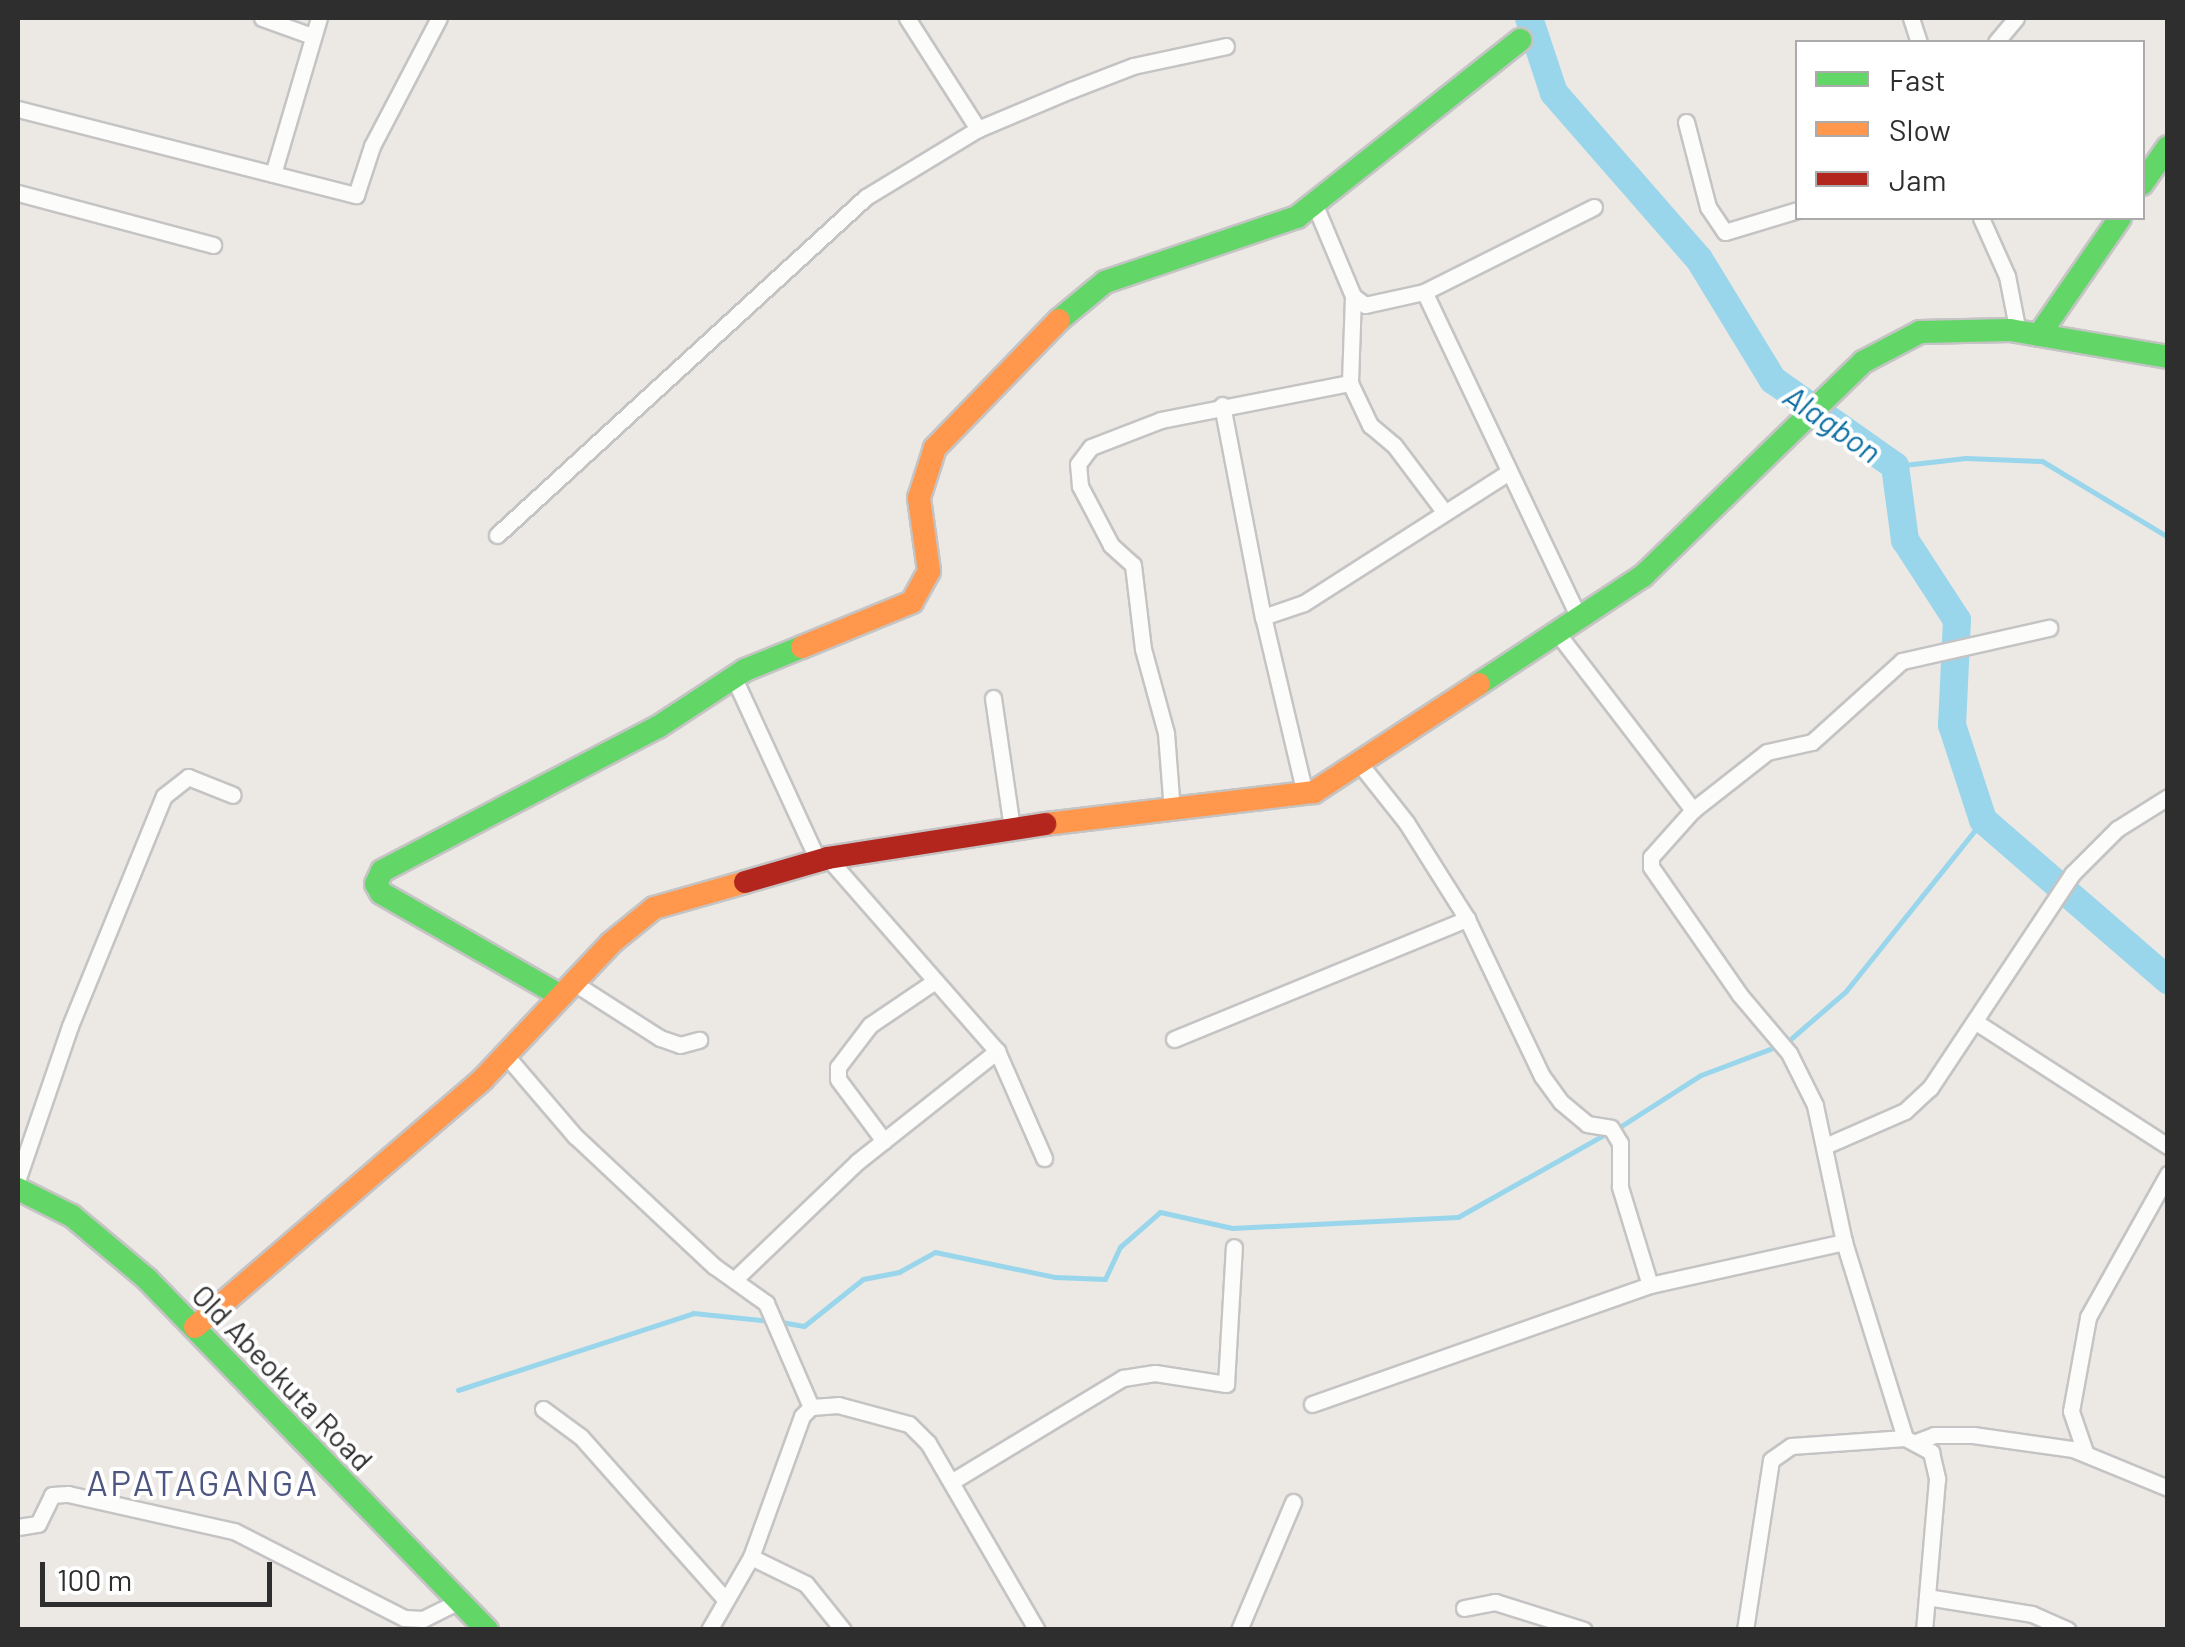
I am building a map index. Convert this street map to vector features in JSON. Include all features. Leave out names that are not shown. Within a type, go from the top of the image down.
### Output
[{"type":"main road","points":[[567,989],[381,893],[376,884],[382,871],[658,728],[734,678],[818,636],[912,602],[930,571],[920,498],[934,448],[989,382],[1081,297],[1183,253],[1297,218],[1520,40]]},
{"type":"main road","points":[[2145,180],[2168,147]]},
{"type":"main road","points":[[2029,333],[2118,220]]},
{"type":"main road","points":[[191,1323],[365,1173],[483,1079],[567,989],[654,908],[823,859],[1012,829],[1305,794],[1360,764],[1580,620],[1656,564],[1814,403],[1863,362],[1920,332],[2029,333],[2168,357]]},
{"type":"main road","name":"Old Abeokuta Road","points":[[18,1189],[72,1216],[191,1323],[487,1630]]},
{"type":"street","points":[[262,18],[312,36]]},
{"type":"street","points":[[274,174],[319,18]]},
{"type":"street","points":[[18,108],[356,195],[362,188],[372,146],[439,18]]},
{"type":"street","points":[[907,18],[978,129]]},
{"type":"street","points":[[1998,40],[2016,18]]},
{"type":"street","points":[[497,535],[866,196],[978,129],[1107,75],[1226,46]]},
{"type":"street","points":[[1686,122],[1708,207],[1724,232],[1795,211]]},
{"type":"street","points":[[18,193],[213,245]]},
{"type":"street","points":[[1314,203],[1353,296],[1350,383],[1370,425],[1394,445],[1443,510]]},
{"type":"street","points":[[1353,296],[1365,306],[1424,292],[1594,208]]},
{"type":"street","points":[[1983,220],[2029,333]]},
{"type":"street","points":[[1424,292],[1507,474],[1580,620]]},
{"type":"street","points":[[1172,811],[1166,732],[1143,649],[1133,565],[1111,546],[1080,486],[1078,464],[1091,447],[1222,405],[1350,383]]},
{"type":"street","points":[[1222,405],[1263,617],[1305,794]]},
{"type":"street","points":[[1263,617],[1304,603],[1443,510],[1507,474]]},
{"type":"street","points":[[1924,1630],[1937,1479],[1931,1452],[1911,1440],[1844,1242],[1826,1146],[1789,1053],[1774,1042],[1651,866],[1660,839],[1693,810],[1766,752],[1812,742],[1902,661],[2049,628]]},
{"type":"street","points":[[1558,634],[1693,810]]},
{"type":"street","points":[[734,678],[823,859],[997,1051],[1044,1158]]},
{"type":"street","points":[[993,698],[1012,829]]},
{"type":"street","points":[[1360,764],[1406,822],[1467,919],[1542,1076],[1574,1113],[1587,1124],[1611,1128],[1620,1143],[1620,1187],[1650,1285]]},
{"type":"street","points":[[18,1178],[70,1026],[164,796],[188,777],[233,795]]},
{"type":"street","points":[[1826,1146],[1904,1112],[1930,1088],[2072,874],[2116,829],[2168,797]]},
{"type":"street","points":[[1174,1039],[1467,919]]},
{"type":"street","points":[[884,1141],[838,1079],[838,1067],[870,1024],[935,982]]},
{"type":"street","points":[[567,989],[660,1038],[680,1045],[699,1040]]},
{"type":"street","points":[[1976,1022],[2168,1146]]},
{"type":"street","points":[[734,1280],[884,1141],[997,1051]]},
{"type":"street","points":[[501,1056],[575,1136],[734,1280],[766,1303],[781,1325],[811,1407]]},
{"type":"street","points":[[2085,1452],[2071,1411],[2071,1384],[2088,1318],[2168,1174]]},
{"type":"street","points":[[1312,1404],[1650,1285],[1844,1242]]},
{"type":"street","points":[[951,1482],[1123,1378],[1156,1372],[1226,1384],[1234,1247]]},
{"type":"street","points":[[709,1630],[750,1557],[802,1416],[811,1407],[838,1404],[909,1424],[951,1482],[1036,1630]]},
{"type":"street","points":[[543,1409],[581,1437],[725,1600]]},
{"type":"street","points":[[1745,1630],[1756,1520],[1771,1460],[1791,1446],[1911,1440],[1934,1434],[1973,1436],[2085,1452],[2168,1488]]},
{"type":"street","points":[[18,1527],[38,1524],[52,1495],[68,1494],[234,1531],[404,1618],[424,1618],[459,1601]]},
{"type":"street","points":[[1239,1630],[1293,1502]]},
{"type":"street","points":[[750,1557],[806,1584],[844,1630]]},
{"type":"street","points":[[1927,1596],[2032,1614],[2068,1630]]},
{"type":"street","points":[[1464,1608],[1495,1602],[1584,1630]]},
{"type":"waterway","name":"Alagbon","points":[[1529,18],[1554,93],[1699,259],[1773,380],[1895,466],[1905,540],[1957,620],[1952,725],[1983,820],[2168,980]]},
{"type":"waterway","points":[[1895,466],[1966,458],[2042,461],[2168,537]]},
{"type":"waterway","points":[[1786,1043],[1846,991],[1983,820]]},
{"type":"waterway","points":[[1618,1128],[1701,1075],[1775,1047]]},
{"type":"waterway","points":[[781,1322],[804,1326],[863,1279],[899,1272],[935,1252],[1055,1277],[1105,1279],[1120,1247],[1160,1212],[1232,1228],[1458,1217],[1607,1133]]},
{"type":"waterway","points":[[458,1390],[693,1313],[770,1321]]},
{"type":"traffic: fast","points":[[1059,320],[1105,282],[1297,217],[1520,40]]},
{"type":"traffic: fast","points":[[2145,180],[2168,147]]},
{"type":"traffic: fast","points":[[2039,335],[2119,220]]},
{"type":"traffic: fast","points":[[1479,684],[1643,576],[1863,362],[1920,332],[2010,330],[2168,357]]},
{"type":"traffic: fast","points":[[561,996],[381,893],[376,884],[382,871],[658,727],[745,670],[802,647]]},
{"type":"traffic: fast","points":[[18,1189],[72,1216],[147,1279],[487,1630]]},
{"type":"traffic: slow","points":[[802,647],[912,602],[929,571],[919,498],[935,448],[1059,320]]},
{"type":"traffic: slow","points":[[1045,824],[1314,792],[1479,684]]},
{"type":"traffic: slow","points":[[195,1327],[483,1079],[611,943],[654,908],[745,882]]},
{"type":"traffic: jam","points":[[745,882],[828,858],[1045,824]]},
{"type":"district","name":"APATAGANGA","points":[[203,1482]]}]
